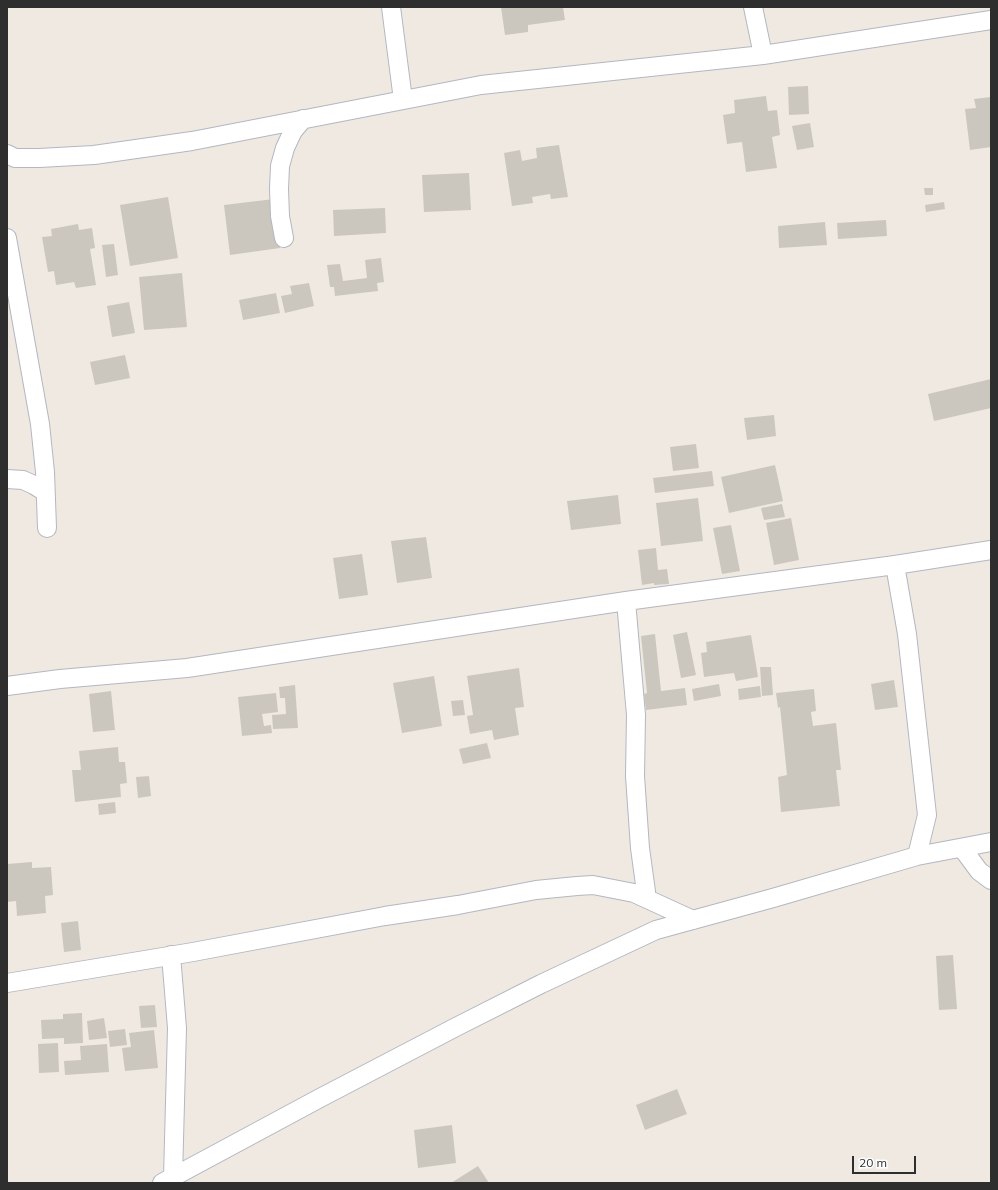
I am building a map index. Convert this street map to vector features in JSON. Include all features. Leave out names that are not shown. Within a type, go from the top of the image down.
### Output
[{"type":"street","points":[[391,7],[404,100]]},
{"type":"street","points":[[753,7],[763,55]]},
{"type":"street","points":[[7,154],[15,158],[94,155],[192,141],[481,84],[763,55],[991,20]]},
{"type":"street","points":[[284,238],[279,202],[280,166],[285,148],[293,131],[303,119]]},
{"type":"street","points":[[7,238],[40,424],[47,528]]},
{"type":"street","points":[[7,479],[23,480],[45,492]]},
{"type":"street","points":[[7,686],[60,679],[187,668],[626,601],[895,565],[991,550]]},
{"type":"street","points":[[895,565],[907,634],[927,815],[917,856]]},
{"type":"street","points":[[626,601],[636,715],[635,776],[640,848],[647,899]]},
{"type":"street","points":[[168,1180],[320,1098],[541,984],[656,930],[917,856],[991,842]]},
{"type":"street","points":[[962,848],[979,871],[991,880]]},
{"type":"street","points":[[7,983],[171,956],[536,890],[593,885],[634,893],[693,920]]},
{"type":"street","points":[[168,1180],[177,1028],[171,956]]},
{"type":"building","points":[[501,7],[563,7],[565,20],[528,25],[528,32],[505,35]]},
{"type":"building","points":[[808,86],[809,114],[789,115],[788,87]]},
{"type":"building","points":[[766,96],[768,111],[777,110],[780,135],[772,137],[777,168],[746,172],[742,142],[727,144],[723,115],[735,113],[734,100]]},
{"type":"building","points":[[991,97],[991,147],[970,150],[965,109],[976,108],[974,99]]},
{"type":"building","points":[[810,123],[814,147],[797,150],[792,126]]},
{"type":"building","points":[[559,145],[568,197],[551,199],[550,194],[532,197],[533,203],[512,206],[504,153],[520,150],[522,161],[537,158],[536,148]]},
{"type":"building","points":[[469,173],[471,210],[424,212],[422,175]]},
{"type":"building","points":[[924,188],[933,188],[933,195],[925,195]]},
{"type":"building","points":[[168,197],[178,258],[130,266],[120,205]]},
{"type":"building","points":[[274,199],[280,248],[230,255],[224,205]]},
{"type":"building","points":[[944,202],[945,209],[926,212],[925,205]]},
{"type":"building","points":[[385,208],[386,233],[334,236],[333,210]]},
{"type":"building","points":[[886,220],[887,236],[838,239],[837,223]]},
{"type":"building","points":[[825,222],[827,245],[779,248],[778,226]]},
{"type":"building","points":[[78,224],[79,230],[92,228],[95,248],[90,249],[96,285],[76,288],[74,282],[56,285],[54,271],[48,272],[42,237],[52,236],[51,229]]},
{"type":"building","points":[[114,244],[118,275],[106,277],[102,245]]},
{"type":"building","points":[[381,258],[384,282],[377,283],[378,291],[335,296],[334,287],[330,287],[327,265],[340,264],[343,281],[367,278],[365,260]]},
{"type":"building","points":[[182,273],[187,327],[144,330],[139,277]]},
{"type":"building","points":[[309,283],[314,306],[285,313],[281,296],[292,294],[290,286]]},
{"type":"building","points":[[276,293],[280,313],[243,320],[239,300]]},
{"type":"building","points":[[129,302],[135,333],[112,337],[107,306]]},
{"type":"building","points":[[125,355],[130,378],[95,385],[90,362]]},
{"type":"building","points":[[991,379],[991,408],[934,421],[928,394]]},
{"type":"building","points":[[774,415],[776,436],[747,440],[744,418]]},
{"type":"building","points":[[696,444],[699,468],[673,471],[670,447]]},
{"type":"building","points":[[775,465],[783,501],[729,513],[721,477]]},
{"type":"building","points":[[712,471],[714,486],[655,493],[653,478]]},
{"type":"building","points":[[618,495],[621,524],[571,530],[567,501]]},
{"type":"building","points":[[698,498],[703,541],[661,546],[656,503]]},
{"type":"building","points":[[782,504],[785,517],[764,520],[761,508]]},
{"type":"building","points":[[791,518],[799,560],[774,565],[766,523]]},
{"type":"building","points":[[731,525],[740,571],[722,574],[713,528]]},
{"type":"building","points":[[426,537],[432,578],[397,583],[391,541]]},
{"type":"building","points":[[656,548],[658,570],[667,569],[669,584],[654,585],[654,583],[642,585],[638,550]]},
{"type":"building","points":[[362,554],[368,595],[339,599],[333,558]]},
{"type":"building","points":[[687,632],[696,675],[681,678],[673,635]]},
{"type":"building","points":[[655,634],[661,691],[685,688],[687,705],[646,710],[644,694],[647,693],[641,636]]},
{"type":"building","points":[[751,635],[758,677],[736,681],[734,673],[704,677],[701,653],[707,652],[706,642]]},
{"type":"building","points":[[760,667],[771,667],[773,695],[762,696]]},
{"type":"building","points":[[519,668],[524,707],[515,708],[519,735],[494,740],[492,730],[470,734],[467,716],[473,715],[467,676]]},
{"type":"building","points":[[434,676],[442,726],[402,733],[393,683]]},
{"type":"building","points":[[894,680],[898,707],[875,710],[871,684]]},
{"type":"building","points":[[719,684],[721,696],[694,701],[692,689]]},
{"type":"building","points":[[295,685],[298,728],[273,729],[272,715],[286,714],[285,698],[280,698],[279,687]]},
{"type":"building","points":[[760,686],[761,697],[739,700],[738,689]]},
{"type":"building","points":[[814,689],[816,711],[811,712],[813,726],[836,723],[841,770],[836,770],[840,806],[781,812],[778,777],[787,775],[780,707],[778,708],[776,693]]},
{"type":"building","points":[[111,691],[115,730],[93,732],[89,694]]},
{"type":"building","points":[[276,693],[278,712],[262,714],[264,726],[271,725],[272,733],[242,736],[238,697]]},
{"type":"building","points":[[463,700],[465,715],[453,716],[451,701]]},
{"type":"building","points":[[487,743],[491,758],[463,764],[459,749]]},
{"type":"building","points":[[118,747],[119,762],[125,762],[127,783],[120,784],[121,797],[75,802],[72,770],[81,770],[79,751]]},
{"type":"building","points":[[149,776],[151,796],[138,798],[136,777]]},
{"type":"building","points":[[115,802],[116,813],[99,815],[98,804]]},
{"type":"building","points":[[32,862],[32,868],[51,867],[53,895],[45,896],[46,913],[17,916],[16,901],[7,902],[7,864]]},
{"type":"building","points":[[78,921],[81,950],[64,952],[61,923]]},
{"type":"building","points":[[953,955],[957,1009],[939,1010],[936,956]]},
{"type":"building","points":[[155,1005],[157,1027],[141,1028],[139,1006]]},
{"type":"building","points":[[82,1013],[83,1043],[64,1044],[64,1038],[42,1039],[41,1020],[63,1019],[63,1014]]},
{"type":"building","points":[[104,1018],[107,1038],[89,1040],[87,1021]]},
{"type":"building","points":[[125,1029],[127,1045],[110,1047],[108,1031]]},
{"type":"building","points":[[154,1030],[158,1068],[125,1071],[122,1048],[131,1047],[129,1033]]},
{"type":"building","points":[[58,1043],[59,1072],[39,1073],[38,1044]]},
{"type":"building","points":[[107,1044],[109,1072],[65,1075],[64,1061],[81,1060],[80,1046]]},
{"type":"building","points":[[677,1089],[687,1114],[645,1130],[636,1105]]},
{"type":"building","points":[[452,1125],[456,1163],[418,1168],[414,1130]]},
{"type":"building","points":[[478,1166],[489,1183],[451,1183]]}]
